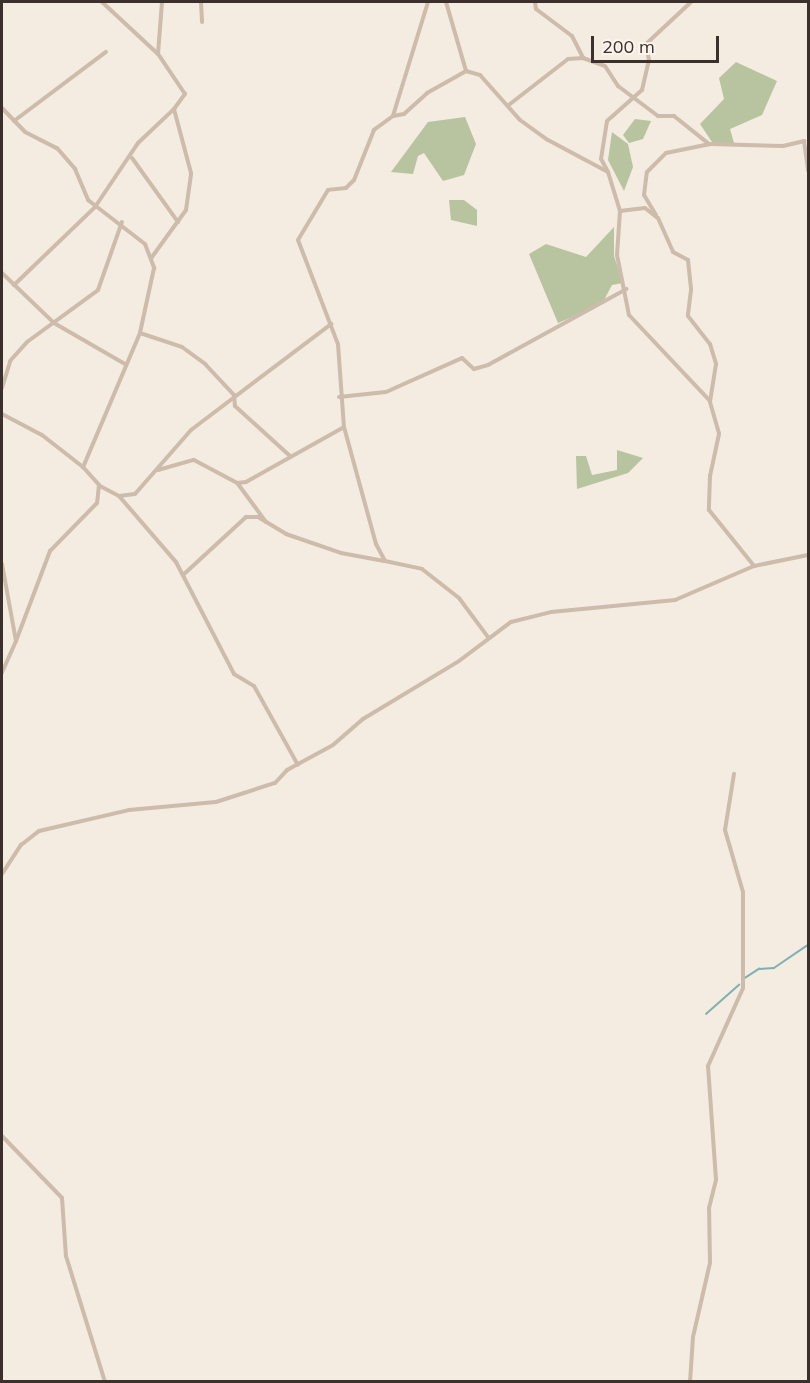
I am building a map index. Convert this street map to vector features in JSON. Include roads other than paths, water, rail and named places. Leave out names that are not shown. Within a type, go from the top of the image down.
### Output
[{"type":"street","points":[[14,285],[95,207],[132,158],[138,143],[174,109],[185,94],[159,54],[102,2]]},
{"type":"street","points":[[159,54],[162,2]]},
{"type":"street","points":[[201,2],[202,22]]},
{"type":"street","points":[[393,116],[428,2]]},
{"type":"street","points":[[446,2],[466,71]]},
{"type":"street","points":[[535,2],[536,9],[572,36],[583,58]]},
{"type":"street","points":[[691,2],[646,44],[646,81],[637,97],[607,121],[601,159],[608,172],[620,211],[617,255],[626,290],[628,315],[710,402]]},
{"type":"street","points":[[15,121],[106,52]]},
{"type":"street","points":[[510,104],[568,59],[583,58],[605,66],[618,86],[637,97],[658,116],[674,116],[710,144]]},
{"type":"street","points":[[385,561],[344,427],[339,397],[338,344],[298,240],[328,190],[346,188],[354,180],[374,130],[393,116],[404,114],[427,93],[466,71],[480,75],[488,88],[510,104],[520,120],[548,140],[608,172]]},
{"type":"street","points":[[2,108],[15,121],[57,148],[75,169],[95,207],[122,222],[152,256]]},
{"type":"street","points":[[83,467],[140,333],[152,256],[186,210],[191,173],[174,109]]},
{"type":"street","points":[[754,566],[710,510],[710,476],[719,434],[710,402],[716,364],[710,345],[688,316],[689,266],[681,253],[673,252],[658,218],[644,195],[647,172],[666,153],[710,144],[783,146],[804,141],[808,171]]},
{"type":"street","points":[[132,158],[178,222]]},
{"type":"street","points":[[620,211],[645,208],[658,218]]},
{"type":"street","points":[[2,388],[10,361],[54,323],[98,290],[122,222]]},
{"type":"street","points":[[2,273],[54,323],[125,364]]},
{"type":"street","points":[[339,397],[386,392],[462,358],[474,369],[488,365],[626,290]]},
{"type":"street","points":[[119,496],[135,494],[191,430],[234,395],[331,324]]},
{"type":"street","points":[[140,333],[183,347],[234,395],[235,406],[290,456]]},
{"type":"street","points":[[2,414],[42,435],[83,467],[99,485],[119,496],[183,575],[234,674],[254,686],[298,765]]},
{"type":"street","points":[[237,483],[344,427]]},
{"type":"street","points":[[156,470],[194,460],[237,483],[266,522]]},
{"type":"street","points":[[2,673],[50,551],[92,510],[99,485]]},
{"type":"street","points":[[183,575],[246,517],[266,522],[286,534],[341,553],[422,569],[465,603],[488,637]]},
{"type":"street","points":[[2,874],[21,845],[39,831],[129,810],[216,802],[275,783],[298,765],[459,661],[488,637],[511,622],[551,612],[675,600],[754,566],[808,555]]},
{"type":"street","points":[[2,564],[16,641]]},
{"type":"street","points":[[690,1382],[693,1337],[710,1263],[709,1208],[716,1180],[708,1066],[743,988],[743,892],[725,830],[734,774]]},
{"type":"street","points":[[2,1136],[62,1198],[66,1256],[105,1382]]},
{"type":"waterway","points":[[745,978],[759,969],[774,968],[808,945]]},
{"type":"waterway","points":[[706,1014],[739,985]]}]
